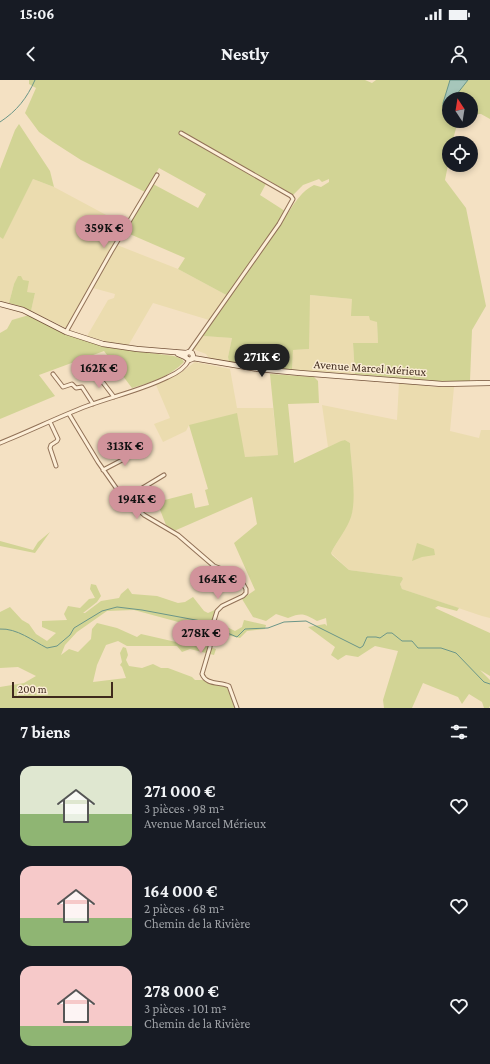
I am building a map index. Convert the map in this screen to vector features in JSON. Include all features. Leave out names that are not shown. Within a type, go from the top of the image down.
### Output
[{"type":"main road","name":"Avenue Marcel Mérieux","points":[[0,304],[23,310],[66,332],[103,344],[137,350],[174,353],[202,358],[218,363],[300,373],[442,384],[490,383]]},
{"type":"street","points":[[0,443],[93,404],[168,378],[186,364],[189,356],[279,224],[293,199],[291,196],[181,133]]},
{"type":"street","points":[[66,332],[156,175]]},
{"type":"street","points":[[95,372],[114,397]]},
{"type":"street","points":[[53,374],[63,387],[72,384],[76,388],[82,387],[93,404]]},
{"type":"street","points":[[69,414],[103,470],[119,492],[144,515],[178,535],[214,566],[238,576],[246,589],[243,596],[222,606],[217,611],[212,629],[210,647],[203,669],[203,676],[208,681],[229,686],[237,708]]},
{"type":"street","points":[[50,422],[58,439],[57,442],[51,445],[50,448],[56,466]]},
{"type":"street","points":[[103,470],[139,450]]},
{"type":"street","points":[[126,498],[164,475]]},
{"type":"shaded area","points":[[450,80],[468,80],[459,92],[446,92]]},
{"type":"shaded area","points":[[33,179],[54,187],[123,224],[96,278],[66,328],[31,311],[35,293],[27,292],[14,284],[9,303],[0,301],[0,237],[3,238]]},
{"type":"shaded area","points":[[117,245],[178,269],[230,297],[212,322],[153,303],[128,346],[87,336],[108,300],[114,298],[115,294],[93,288]]},
{"type":"shaded area","points":[[309,295],[352,299],[377,322],[378,343],[353,343],[355,374],[292,370],[293,350],[309,349]]},
{"type":"shaded area","points":[[203,336],[232,338],[228,357],[229,362],[209,358],[206,354],[193,349]]},
{"type":"shaded area","points":[[195,362],[230,369],[237,408],[273,408],[278,455],[245,457],[189,425],[186,431],[163,442],[154,424],[170,418],[156,385],[179,374]]},
{"type":"shaded area","points":[[399,382],[434,387],[454,387],[450,431],[479,438],[481,430],[490,430],[490,618],[402,589],[400,584],[403,579],[402,577],[349,570],[331,553],[350,519],[352,512],[353,487],[350,443],[345,440],[328,447],[322,405],[397,420]]},
{"type":"green space","points":[[29,80],[365,80],[372,83],[376,80],[490,80],[490,119],[478,114],[478,92],[442,92],[442,128],[456,128],[454,136],[442,136],[442,172],[447,172],[445,180],[466,208],[486,306],[472,330],[470,381],[436,381],[355,374],[353,343],[378,343],[377,322],[370,320],[369,316],[351,316],[352,299],[310,295],[309,349],[293,350],[292,370],[229,362],[228,357],[232,338],[203,336],[230,297],[178,269],[185,258],[125,232],[153,184],[198,208],[206,194],[159,168],[145,192],[81,160],[39,132],[25,113],[36,88],[29,84]],"holes":[[[319,179],[322,182],[329,179],[329,182],[321,187],[314,185],[306,190],[288,213],[260,195],[268,180],[293,195],[303,185]]]},
{"type":"green space","points":[[19,124],[50,171],[54,187],[33,179],[3,239],[0,237],[0,169],[15,130]]},
{"type":"green space","points":[[18,276],[21,276],[23,280],[29,281],[27,292],[35,293],[31,311],[9,303],[14,284]]},
{"type":"green space","points":[[29,315],[84,340],[117,349],[174,356],[182,359],[184,362],[166,375],[132,388],[104,351],[39,375],[55,396],[0,419],[0,333],[7,329],[12,320]]},
{"type":"green space","points":[[270,374],[314,377],[318,381],[319,403],[288,404],[294,463],[341,441],[345,440],[350,443],[354,491],[353,509],[349,522],[331,553],[332,555],[349,570],[402,577],[403,579],[400,584],[402,589],[459,608],[457,611],[438,606],[435,608],[490,633],[490,676],[480,670],[490,680],[489,708],[484,708],[482,702],[469,694],[462,704],[458,697],[423,683],[412,708],[384,708],[383,700],[398,651],[375,646],[358,657],[346,655],[338,660],[331,655],[335,647],[308,627],[325,624],[327,626],[326,618],[317,621],[300,614],[288,618],[276,614],[266,621],[253,617],[242,599],[255,590],[234,543],[257,524],[252,497],[174,531],[166,525],[157,502],[192,493],[195,508],[209,505],[205,490],[208,489],[189,425],[237,413],[245,457],[278,455]]},
{"type":"green space","points":[[50,532],[35,553],[0,546],[0,541],[33,550],[38,542]]},
{"type":"green space","points":[[417,543],[434,549],[435,555],[422,557],[412,561]]},
{"type":"green space","points":[[91,584],[96,585],[101,596],[97,602],[83,613],[101,601],[119,598],[128,588],[132,594],[157,596],[178,603],[185,602],[193,597],[204,611],[208,613],[217,609],[213,620],[235,631],[242,627],[244,620],[266,625],[265,629],[247,631],[240,638],[208,631],[206,627],[182,623],[134,610],[107,611],[77,632],[65,645],[61,655],[69,649],[78,652],[91,639],[92,629],[97,623],[117,628],[137,637],[141,634],[176,642],[179,638],[216,649],[214,655],[190,649],[182,652],[177,646],[127,646],[118,641],[106,645],[97,665],[93,682],[126,678],[120,665],[122,662],[120,653],[123,647],[126,648],[128,655],[126,660],[129,666],[142,668],[153,664],[161,668],[168,668],[192,677],[195,680],[204,680],[229,688],[236,708],[0,708],[0,687],[24,683],[36,676],[18,667],[0,668],[0,612],[10,607],[22,620],[29,624],[36,634],[47,641],[56,633],[42,627],[42,621],[67,620],[64,614],[68,606],[80,608],[89,599],[95,598],[90,589]]},
{"type":"waterway","points":[[0,122],[21,104],[29,93],[35,80]]},
{"type":"waterway","points":[[0,629],[6,629],[19,633],[47,648],[57,646],[70,635],[74,628],[102,611],[117,607],[201,621],[211,626]]},
{"type":"waterway","points":[[213,627],[219,632],[225,632],[237,637],[245,629],[268,628],[284,622],[306,621],[360,648],[363,646],[367,637],[380,638],[387,633],[392,633],[402,641],[412,641],[418,648],[441,648],[456,653],[484,682],[490,684]]}]
